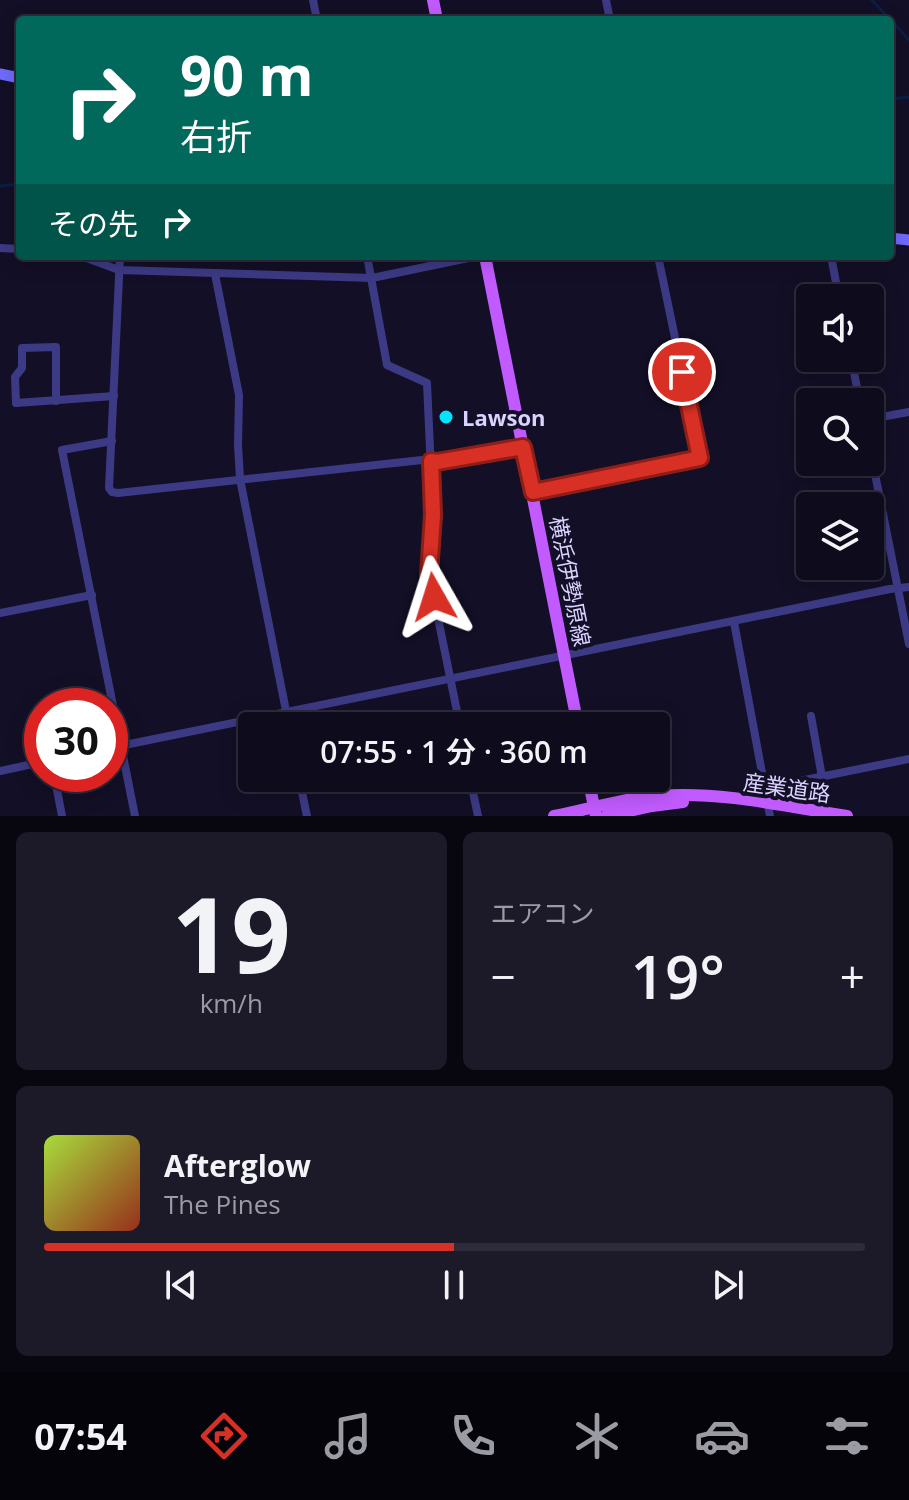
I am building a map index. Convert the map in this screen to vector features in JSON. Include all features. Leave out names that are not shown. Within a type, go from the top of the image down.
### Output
[{"type":"main road","name":"横浜伊勢原線","points":[[486,260],[575,712]]},
{"type":"main road","points":[[591,792],[595,812]]},
{"type":"main road","name":"産業道路","points":[[554,816],[595,812],[653,796],[680,795],[721,798],[769,809],[847,816]]},
{"type":"main road","name":"産業道路","points":[[606,816],[652,806],[721,798]]},
{"type":"street","points":[[92,260],[119,270],[372,278],[459,260]]},
{"type":"street","points":[[120,260],[109,488],[112,492],[422,460],[437,462],[523,447]]},
{"type":"street","points":[[368,260],[387,365],[427,383],[433,515],[429,574],[457,712]]},
{"type":"street","points":[[533,492],[700,458],[659,260]]},
{"type":"street","points":[[832,260],[836,284]]},
{"type":"street","points":[[215,274],[239,395],[240,479],[286,712],[909,587]]},
{"type":"street","points":[[56,401],[56,347],[22,348],[22,368],[15,377],[16,403],[56,401],[114,396]]},
{"type":"street","points":[[884,416],[909,412]]},
{"type":"street","points":[[110,688],[62,450],[112,441]]},
{"type":"street","points":[[875,476],[909,644]]},
{"type":"street","points":[[0,613],[92,595]]},
{"type":"street","points":[[734,622],[769,809]]},
{"type":"street","points":[[811,716],[822,777]]},
{"type":"street","points":[[128,745],[238,722]]},
{"type":"street","points":[[765,788],[909,759]]},
{"type":"street","points":[[0,771],[24,766]]},
{"type":"street","points":[[128,781],[135,816]]},
{"type":"street","points":[[57,792],[62,816]]},
{"type":"street","points":[[302,792],[307,816]]},
{"type":"street","points":[[473,792],[478,816]]},
{"type":"waterway","points":[[872,0],[887,16]]},
{"type":"waterway","points":[[894,24],[909,40]]},
{"type":"waterway","points":[[894,99],[909,97]]},
{"type":"waterway","points":[[0,186],[16,184]]},
{"type":"place","name":"Lawson","points":[[446,417]]},
{"type":"route","points":[[434,597],[429,574],[433,515],[431,461],[523,447],[533,492],[700,458],[682,372]]}]
